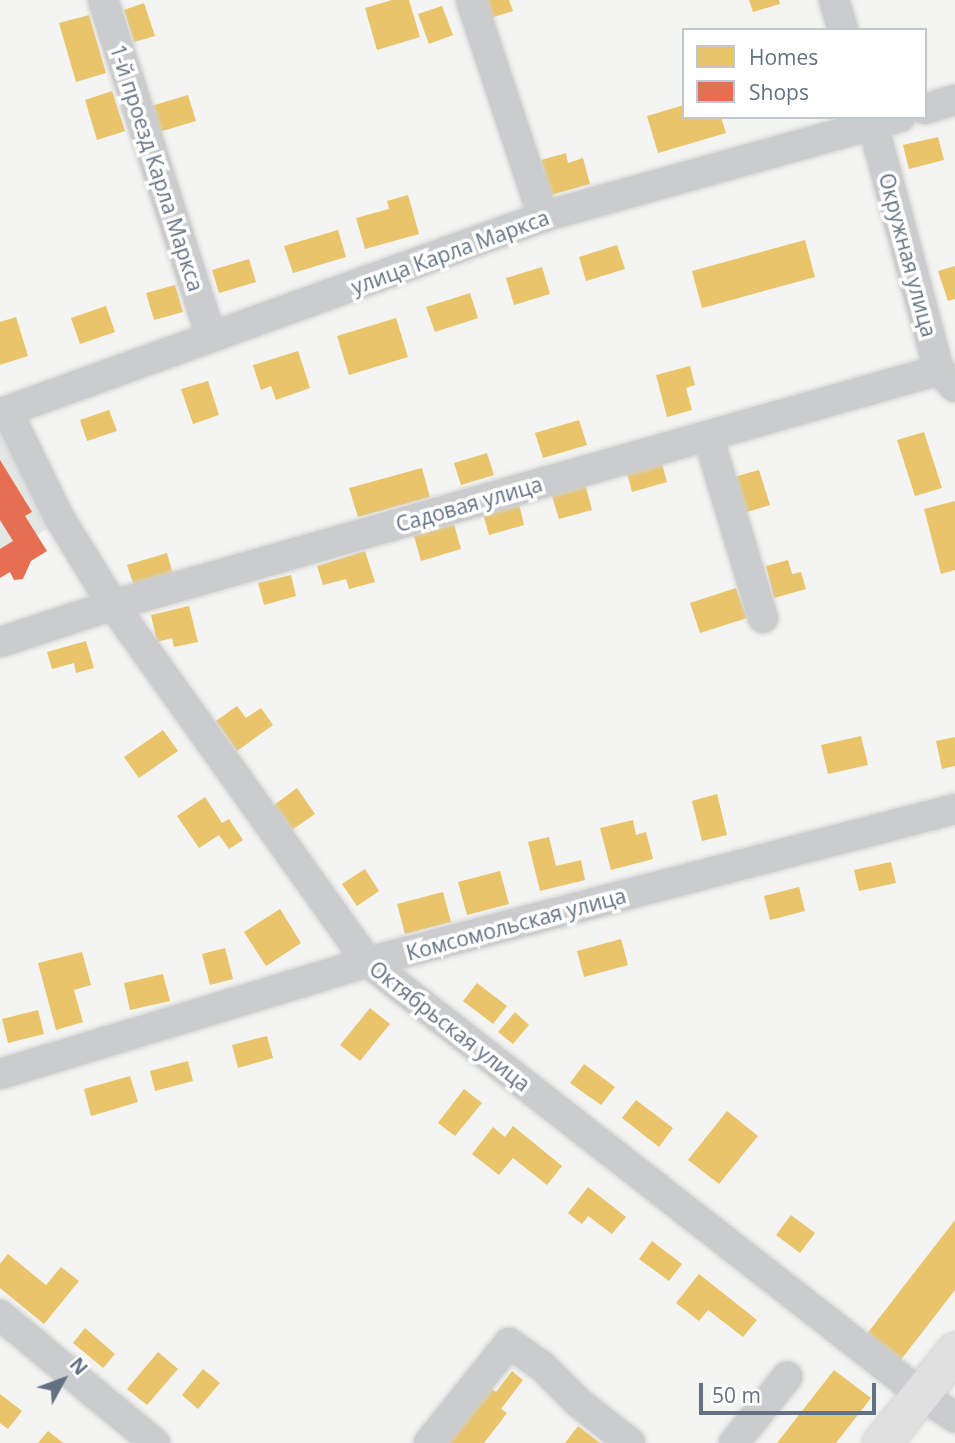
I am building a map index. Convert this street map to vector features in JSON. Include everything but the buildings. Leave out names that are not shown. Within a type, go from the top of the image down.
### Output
[{"type":"main road","points":[[881,1443],[955,1351]]},
{"type":"street","name":"1-й проезд Карла Маркса","points":[[103,0],[211,337]]},
{"type":"street","points":[[471,0],[543,217]]},
{"type":"street","points":[[834,0],[842,28]]},
{"type":"street","points":[[927,108],[955,100]]},
{"type":"street","name":"улица Карла Маркса","points":[[7,411],[543,217],[882,120]]},
{"type":"street","name":"Окружная улица","points":[[882,120],[947,379]]},
{"type":"street","name":"Садовая улица","points":[[0,642],[113,605],[708,436],[947,379]]},
{"type":"street","name":"Октябрьская улица","points":[[7,411],[60,519],[113,605],[368,962],[922,1395],[955,1417]]},
{"type":"street","points":[[708,436],[763,618]]},
{"type":"street","name":"Комсомольская улица","points":[[0,1074],[368,962],[955,809]]},
{"type":"street","points":[[0,1315],[155,1443]]},
{"type":"street","points":[[429,1443],[509,1343],[541,1365],[579,1403],[630,1443]]},
{"type":"street","points":[[734,1443],[787,1377]]},
{"type":"shaded area","points":[[0,415],[52,525],[0,561]]}]
